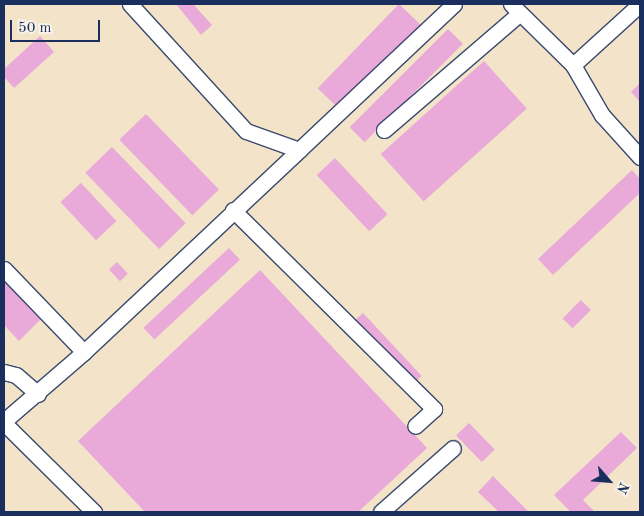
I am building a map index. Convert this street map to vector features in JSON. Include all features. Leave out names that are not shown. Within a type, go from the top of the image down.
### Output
[{"type":"lane","points":[[130,4],[246,131],[299,150]]},
{"type":"lane","points":[[94,512],[4,422],[84,352],[454,4]]},
{"type":"lane","points":[[573,65],[640,4]]},
{"type":"lane","points":[[384,130],[515,9],[573,65],[602,115],[640,157]]},
{"type":"lane","points":[[233,210],[434,409],[415,426]]},
{"type":"lane","points":[[4,269],[84,352]]},
{"type":"lane","points":[[4,372],[16,375],[38,394]]},
{"type":"lane","points":[[380,512],[398,507],[453,448]]},
{"type":"building","points":[[176,4],[193,4],[212,25],[201,35]]},
{"type":"building","points":[[399,4],[421,25],[339,109],[318,88]]},
{"type":"building","points":[[448,29],[463,44],[365,142],[350,127]]},
{"type":"building","points":[[40,36],[54,52],[14,88],[4,77],[4,69]]},
{"type":"building","points":[[484,61],[527,109],[424,202],[381,154]]},
{"type":"building","points":[[640,83],[640,102],[631,92]]},
{"type":"building","points":[[146,114],[219,190],[192,215],[119,140]]},
{"type":"building","points":[[112,147],[186,223],[159,249],[85,173]]},
{"type":"building","points":[[335,158],[388,214],[369,231],[317,175]]},
{"type":"building","points":[[632,170],[640,179],[640,193],[553,275],[538,259]]},
{"type":"building","points":[[81,183],[116,221],[96,240],[61,202]]},
{"type":"building","points":[[229,248],[240,260],[154,339],[143,328]]},
{"type":"building","points":[[117,262],[128,274],[120,281],[109,270]]},
{"type":"building","points":[[260,270],[427,448],[358,512],[145,512],[78,441]]},
{"type":"building","points":[[4,275],[44,316],[19,341],[4,325]]},
{"type":"building","points":[[581,300],[591,310],[573,328],[563,318]]},
{"type":"building","points":[[363,313],[422,376],[412,385],[353,322]]},
{"type":"building","points":[[469,423],[495,450],[482,462],[456,436]]},
{"type":"building","points":[[621,432],[637,448],[583,500],[595,512],[571,512],[554,495]]},
{"type":"building","points":[[493,476],[529,512],[499,512],[478,492]]}]
